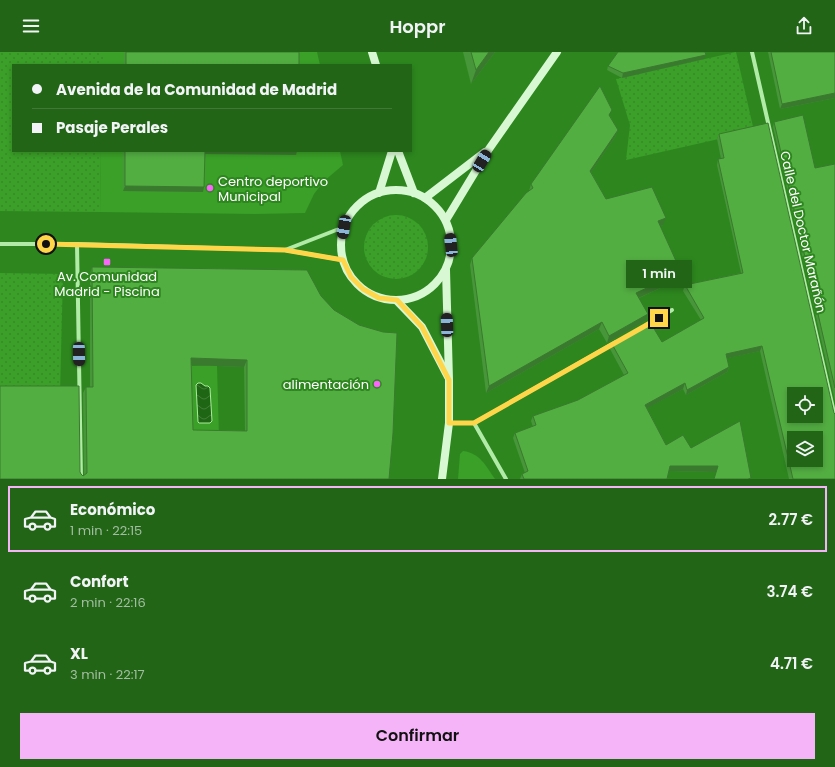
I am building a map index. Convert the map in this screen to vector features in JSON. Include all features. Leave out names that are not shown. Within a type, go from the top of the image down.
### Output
[{"type":"main road","points":[[372,52],[376,64]]},
{"type":"main road","points":[[446,220],[489,149],[557,52]]},
{"type":"main road","points":[[425,198],[489,149]]},
{"type":"main road","points":[[380,193],[392,152]]},
{"type":"main road","points":[[398,152],[414,193]]},
{"type":"main road","points":[[396,191],[414,193],[425,198],[437,208],[446,220],[450,233],[450,258],[446,270],[437,282],[425,292],[412,298],[397,300],[379,298],[363,289],[351,277],[343,260],[341,244],[344,227],[352,212],[364,201],[380,193],[396,191]]},
{"type":"main road","points":[[442,479],[449,423],[446,270]]},
{"type":"main road","points":[[397,300],[422,327],[449,380]]},
{"type":"street","name":"Calle del Doctor Marañón","points":[[752,52],[835,417]]},
{"type":"street","points":[[285,250],[344,227]]},
{"type":"street","points":[[0,244],[77,244],[285,250],[343,260]]},
{"type":"street","points":[[77,244],[81,479]]},
{"type":"street","points":[[645,326],[672,310]]},
{"type":"street","points":[[449,423],[474,423],[618,341]]},
{"type":"street","points":[[474,423],[506,479]]},
{"type":"shaded area","points":[[0,52],[103,52],[103,64],[12,64],[12,152],[101,152],[100,212],[0,211]]},
{"type":"shaded area","points":[[103,52],[317,52],[320,64],[103,64]]},
{"type":"shaded area","points":[[736,52],[754,131],[626,160],[630,125],[616,79]]},
{"type":"shaded area","name":"Centro deportivo Municipal","points":[[101,152],[340,152],[343,165],[324,181],[314,194],[305,213],[255,214],[100,212]]},
{"type":"shaded area","points":[[390,215],[402,215],[419,224],[426,235],[428,247],[426,259],[419,270],[402,279],[390,279],[378,274],[369,265],[364,253],[364,241],[369,229],[378,220]]},
{"type":"shaded area","points":[[0,273],[63,274],[60,393],[0,393]]},
{"type":"shaded area","points":[[188,366],[217,366],[219,437],[191,437]]},
{"type":"shaded area","points":[[463,451],[474,454],[478,457],[495,479],[458,479],[460,454]]},
{"type":"water","points":[[198,383],[210,388],[212,421],[210,423],[198,422],[196,385]]},
{"type":"building","points":[[126,52],[299,52],[299,64],[126,64]]},
{"type":"building","points":[[471,52],[489,52],[476,70]]},
{"type":"building","points":[[618,52],[705,52],[706,55],[623,73],[608,66]]},
{"type":"building","points":[[771,52],[835,52],[835,93],[782,104]]},
{"type":"building","points":[[600,86],[612,110],[609,115],[618,130],[590,171],[606,199],[652,187],[666,218],[658,221],[681,272],[636,293],[648,314],[609,336],[602,322],[489,386],[472,258],[526,193],[533,188],[531,184]]},
{"type":"building","points":[[803,115],[815,168],[835,164],[835,388],[774,122]]},
{"type":"building","points":[[768,123],[835,414],[835,479],[793,479],[790,467],[823,467],[823,431],[787,431],[787,453],[762,346],[726,354],[729,367],[687,390],[685,383],[645,405],[666,445],[683,435],[691,448],[740,421],[751,478],[714,479],[718,466],[670,466],[667,479],[524,479],[522,474],[528,471],[515,433],[536,425],[533,416],[578,400],[628,373],[612,344],[650,322],[662,342],[704,318],[685,285],[743,273],[718,159],[724,158],[719,134]]},
{"type":"building","points":[[125,152],[205,152],[204,187],[125,186]]},
{"type":"building","points":[[92,267],[307,270],[321,296],[334,310],[359,325],[383,332],[397,333],[393,433],[389,479],[0,479],[0,386],[79,386],[80,472],[83,476],[87,473],[86,387],[93,387]],"holes":[[[191,358],[247,360],[247,431],[193,430]]]},
{"type":"place","name":"Centro deportivo Municipal","points":[[210,188]]},
{"type":"place","name":"Av. Comunidad Madrid - Piscina","points":[[107,262]]},
{"type":"place","name":"alimentación","points":[[377,384]]},
{"type":"route","points":[[46,244],[285,250],[343,260],[351,277],[363,289],[379,298],[397,300],[422,327],[449,380],[449,423],[474,423],[659,318]]}]
